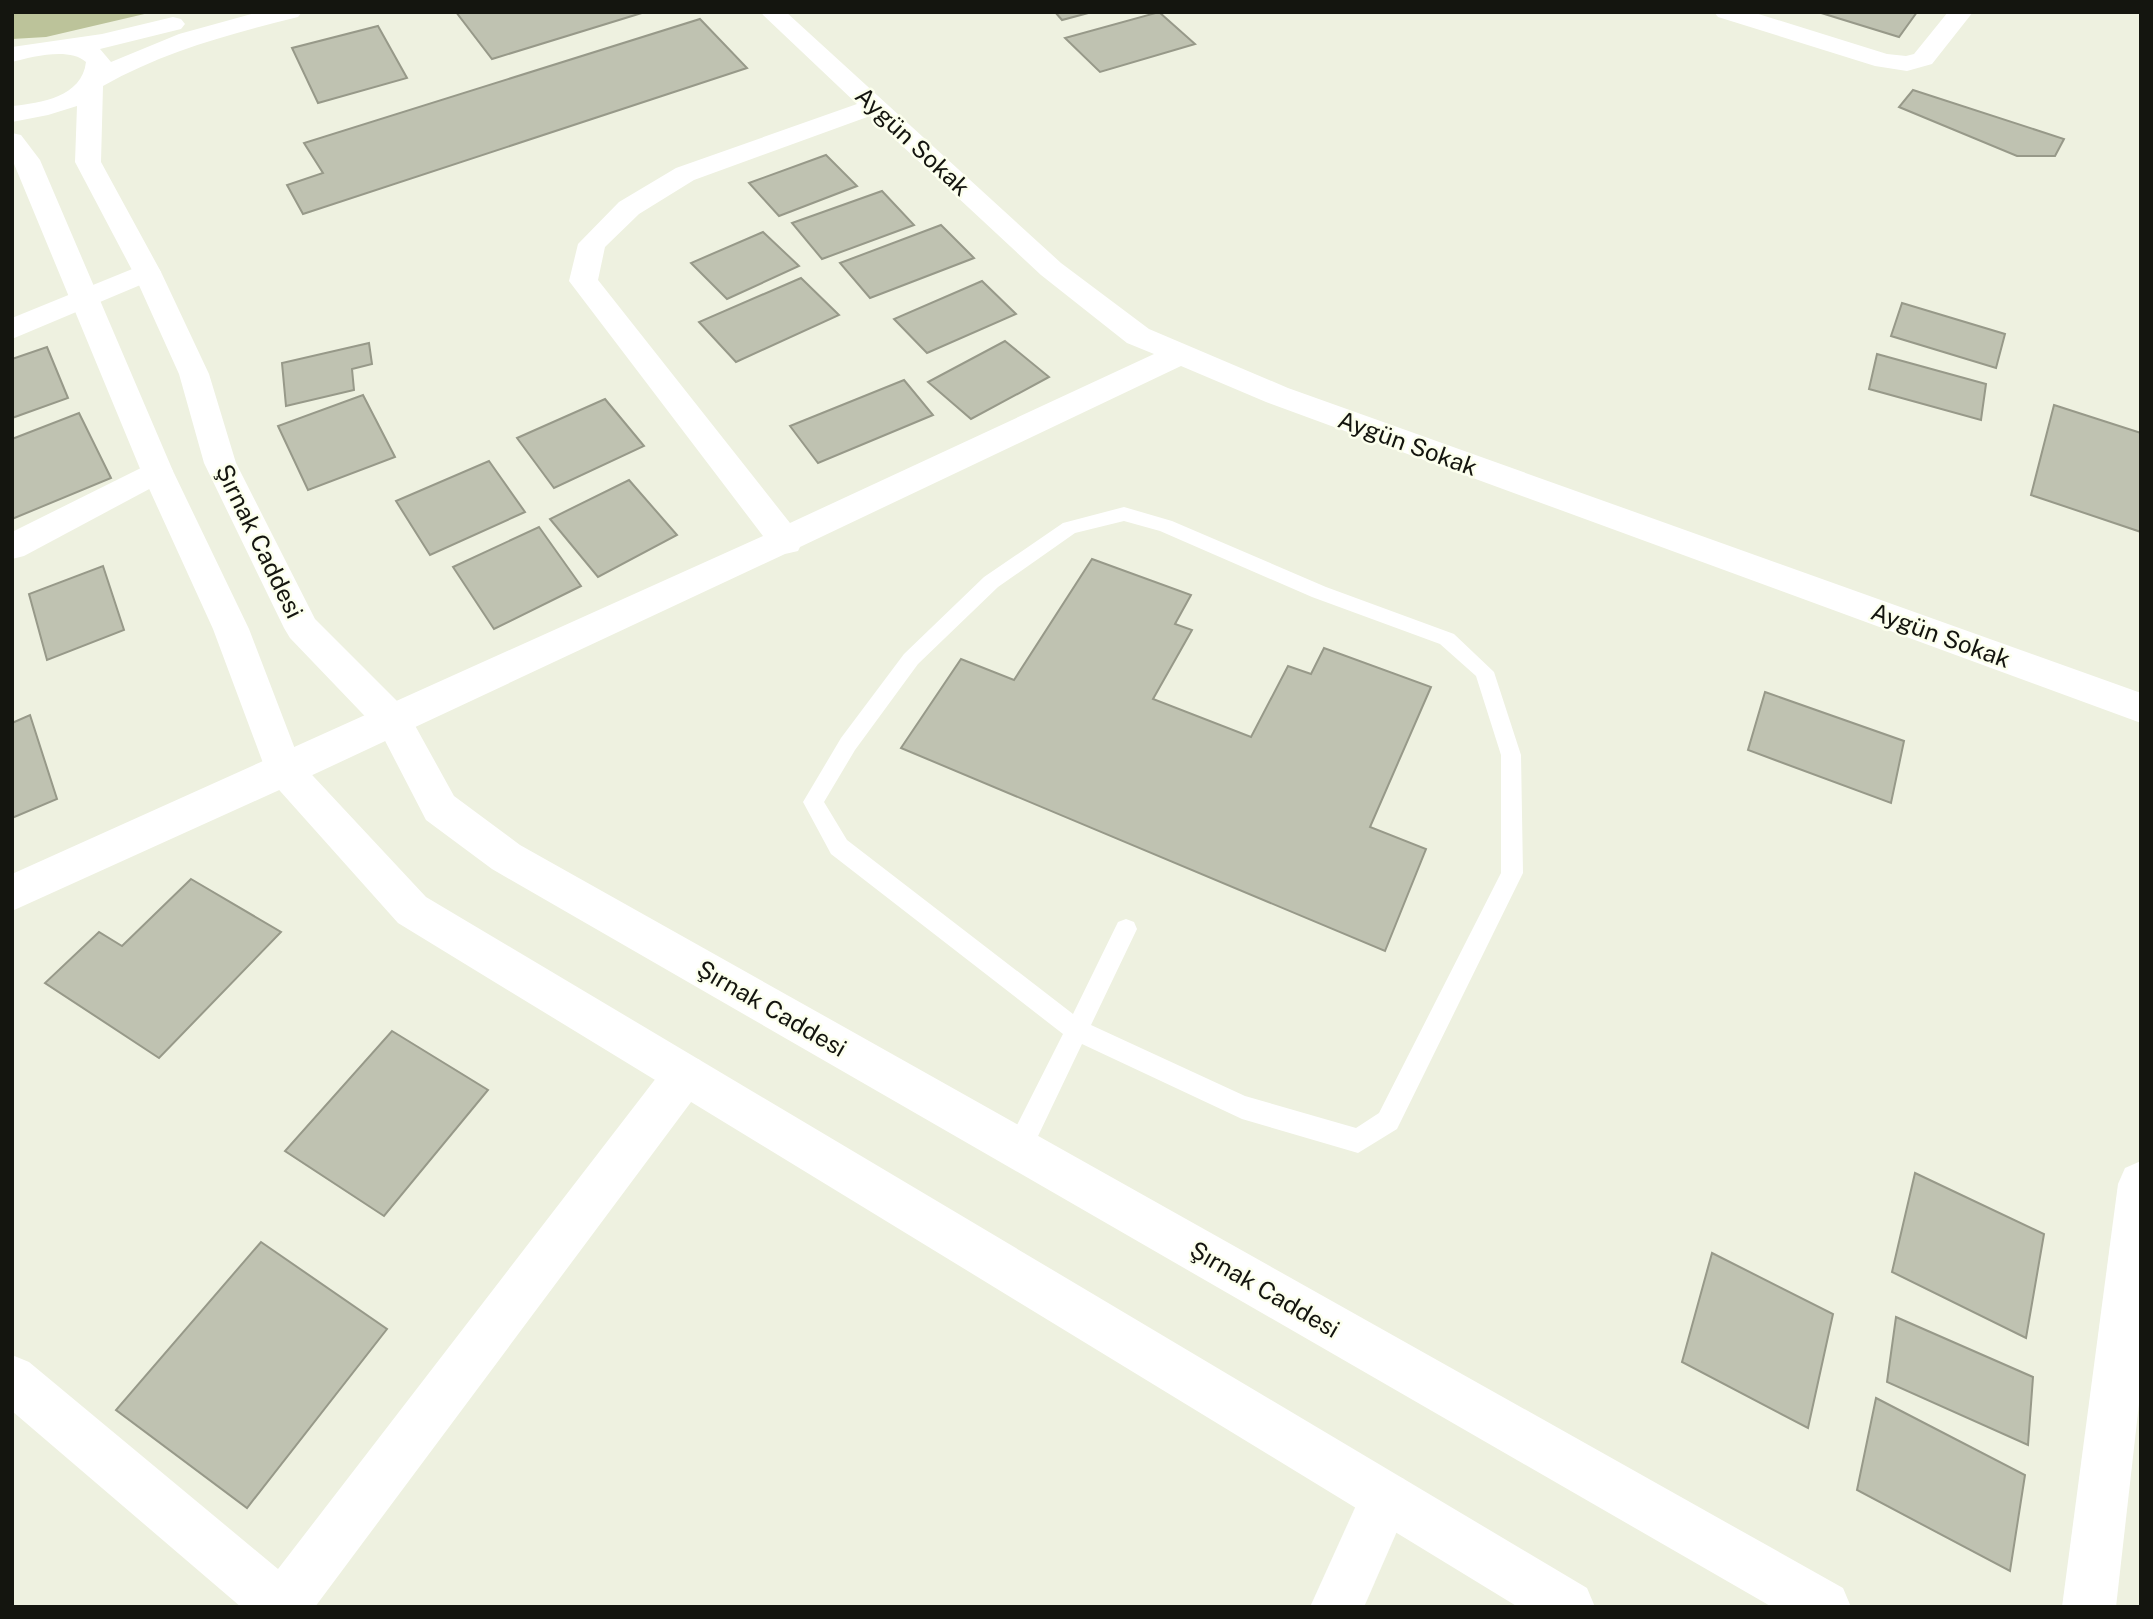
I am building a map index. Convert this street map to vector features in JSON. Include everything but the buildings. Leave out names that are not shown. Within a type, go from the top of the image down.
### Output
[{"type":"street","points":[[14,54],[102,41],[165,27],[208,12]]},
{"type":"street","points":[[12,114],[58,104],[117,67],[170,45],[290,12]]},
{"type":"street","name":"Aygün Sokak","points":[[772,12],[1051,269],[1138,336],[1277,395],[2141,708]]},
{"type":"street","points":[[1726,12],[1884,61],[1907,64],[1923,59],[1961,12]]},
{"type":"street","name":"Şırnak Caddesi","points":[[59,47],[90,54],[97,62],[98,72],[91,83],[88,162],[147,272],[194,374],[220,463],[302,628],[394,722],[440,808],[506,857],[1824,1607]]},
{"type":"street","points":[[786,542],[583,281],[592,244],[629,208],[685,174],[875,106]]},
{"type":"street","points":[[12,141],[27,160],[157,471],[231,629],[285,771],[412,910],[1568,1607]]},
{"type":"street","points":[[12,329],[147,272]]},
{"type":"street","points":[[12,893],[786,542],[1180,354]]},
{"type":"street","points":[[12,547],[157,471]]},
{"type":"street","points":[[12,1379],[282,1607],[685,1075]]},
{"type":"street","points":[[2089,1607],[2141,1184]]},
{"type":"street","points":[[1337,1607],[1386,1497]]},
{"type":"lane","points":[[1125,514],[1166,526],[1319,592],[1447,639],[1484,672],[1511,755],[1512,873],[1388,1121],[1358,1141],[1242,1107],[1076,1030],[839,847],[813,802],[848,744],[911,659],[991,582],[1069,528],[1125,514]]},
{"type":"lane","points":[[1018,1148],[1126,929]]},
{"type":"green space","points":[[12,12],[153,12],[46,37],[12,39]]}]
